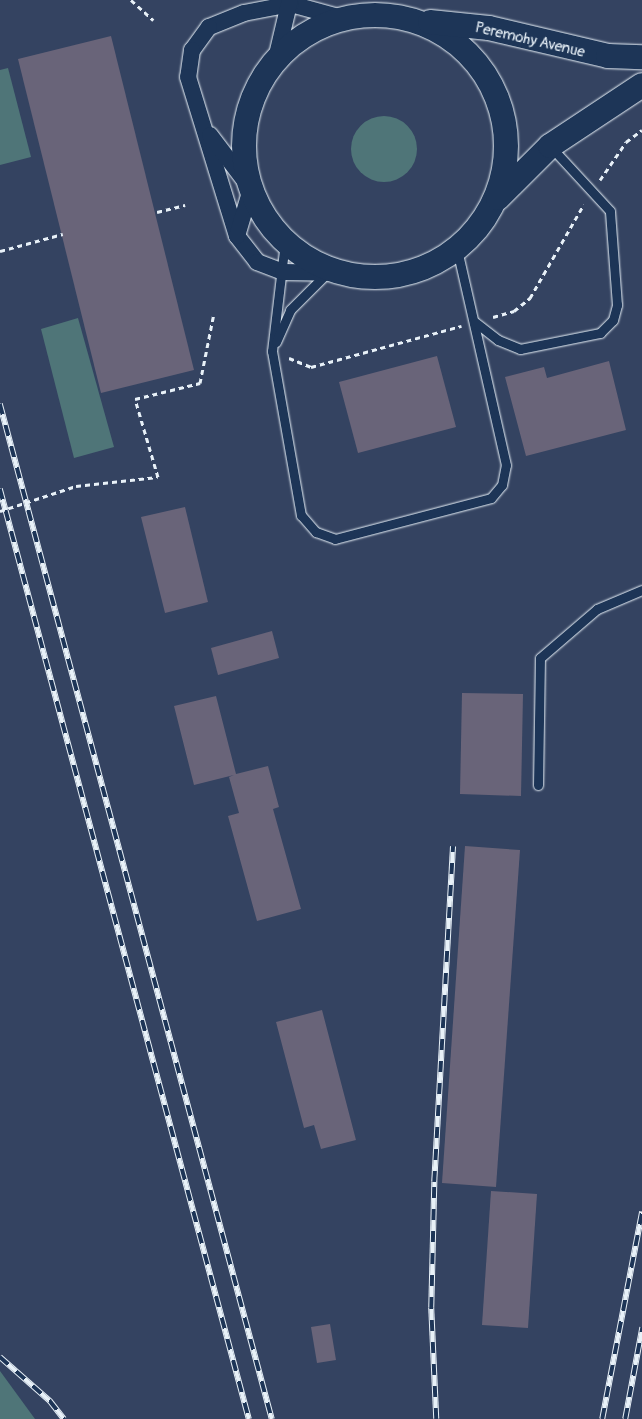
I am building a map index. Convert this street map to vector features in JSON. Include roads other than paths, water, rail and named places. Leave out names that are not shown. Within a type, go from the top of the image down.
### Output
[{"type":"main road","points":[[378,14],[419,21],[452,38],[478,63],[497,94],[506,139],[506,166],[495,201],[481,226],[457,249],[424,268],[387,277],[336,273],[316,263],[285,242],[265,218],[250,189],[244,155],[246,121],[256,88],[276,59],[306,33],[342,18],[378,14]]},
{"type":"main road","name":"Peremohy Avenue","points":[[419,21],[489,28],[608,56],[642,57]]},
{"type":"main road","points":[[495,201],[550,146],[642,85]]},
{"type":"street","points":[[336,273],[283,272],[257,262],[237,236],[193,99],[188,77],[192,50],[209,27],[244,13],[291,2],[342,18]]},
{"type":"street","points":[[276,59],[291,2]]},
{"type":"street","points":[[193,99],[206,128],[250,189],[237,236]]},
{"type":"lane","points":[[475,322],[498,340],[520,349],[600,333],[613,320],[618,305],[610,211],[550,146]]},
{"type":"lane","points":[[285,242],[283,272],[272,351],[301,515],[316,532],[335,539],[491,498],[502,485],[506,465],[457,249]]},
{"type":"lane","points":[[272,351],[290,310],[336,273]]},
{"type":"lane","points":[[538,784],[540,658],[597,609],[642,590]]},
{"type":"railway","points":[[0,404],[272,1419]]},
{"type":"railway","points":[[0,489],[249,1419]]},
{"type":"railway","points":[[436,1419],[431,1308],[434,1182],[453,847]]},
{"type":"railway","points":[[602,1419],[642,1212]]},
{"type":"railway","points":[[625,1419],[642,1328]]},
{"type":"railway","points":[[0,1357],[50,1401],[64,1419]]}]
